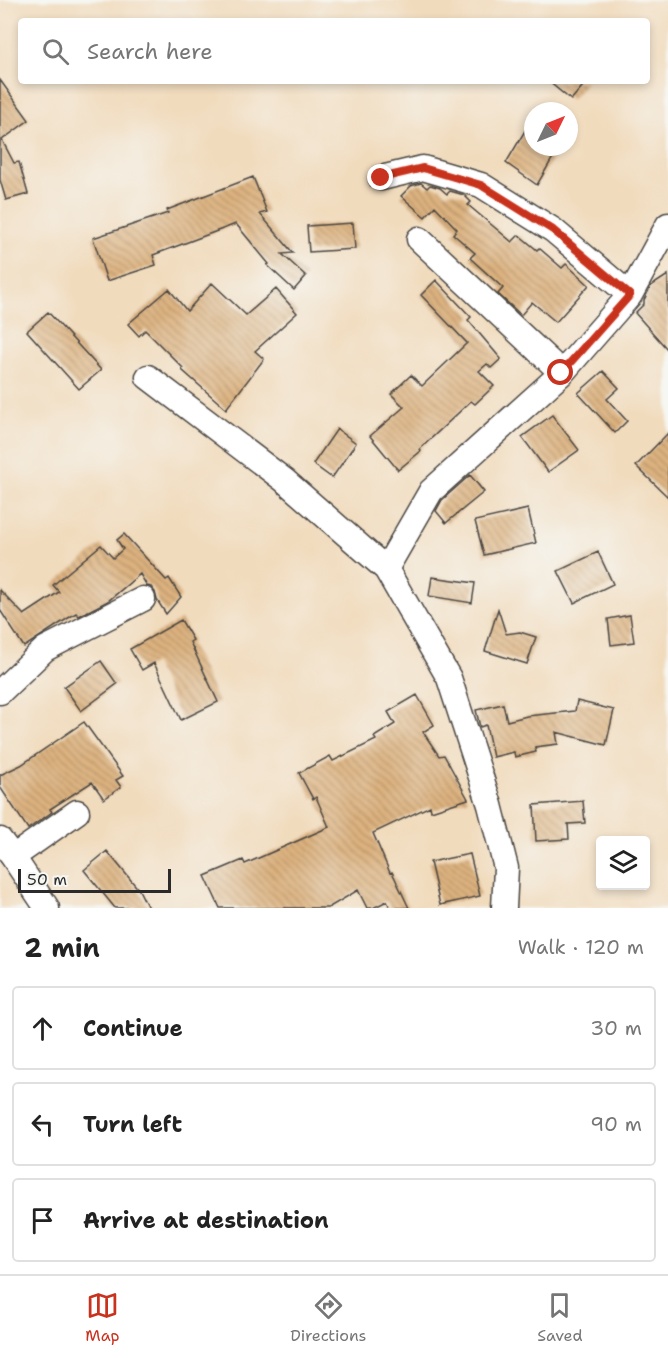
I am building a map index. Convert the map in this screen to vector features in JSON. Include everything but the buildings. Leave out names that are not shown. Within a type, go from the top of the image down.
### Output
[{"type":"street","points":[[381,178],[423,168],[481,185],[553,230],[630,295]]},
{"type":"street","points":[[386,569],[431,491],[561,373],[630,295],[668,225]]},
{"type":"street","points":[[419,239],[561,373]]},
{"type":"street","points":[[148,377],[284,480],[386,569],[449,678],[490,805],[506,868],[504,908]]},
{"type":"street","points":[[0,692],[45,649],[143,599]]},
{"type":"street","points":[[46,908],[7,848],[76,812]]},
{"type":"route","points":[[381,178],[423,168],[481,185],[553,230],[630,295],[561,373]]}]
